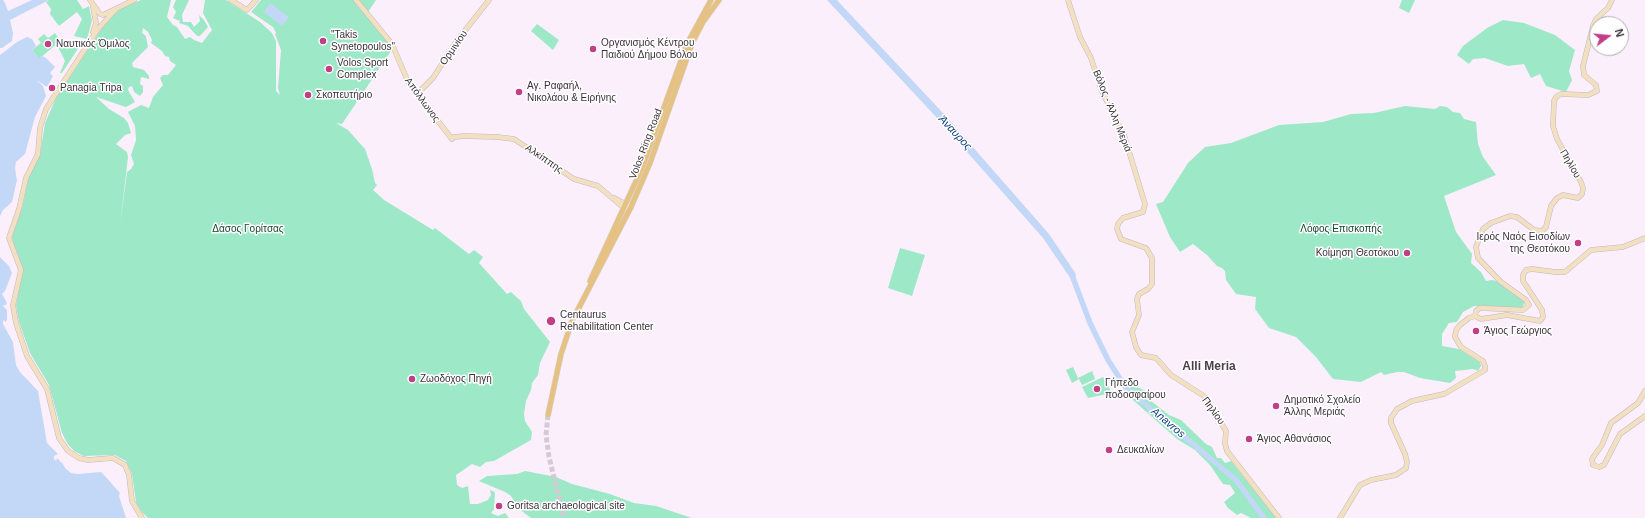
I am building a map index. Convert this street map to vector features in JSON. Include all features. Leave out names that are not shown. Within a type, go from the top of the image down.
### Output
[{"type":"main road","points":[[101,16],[134,0]]},
{"type":"main road","points":[[231,0],[247,10],[256,0]]},
{"type":"main road","name":"Απόλλωνος","points":[[356,0],[393,47],[404,76],[452,139]]},
{"type":"main road","name":"Ορμινίου","points":[[417,94],[431,80],[456,42],[489,0]]},
{"type":"main road","points":[[627,207],[652,144],[687,44],[711,0]]},
{"type":"main road","name":"Volos Ring Road","points":[[548,415],[556,371],[565,342],[594,268],[654,154],[689,51],[701,26],[718,0]]},
{"type":"main road","name":"Βόλος - Άλλη Μεριά","points":[[1068,0],[1080,37],[1091,58],[1102,92],[1124,135],[1145,204],[1142,213],[1124,218],[1120,221],[1117,232]]},
{"type":"main road","name":"Πηλίου","points":[[1475,316],[1476,310],[1482,308],[1523,310],[1529,305],[1526,300],[1501,282],[1478,258],[1476,248],[1483,229],[1493,222],[1510,216],[1518,218],[1534,230],[1542,231],[1546,227],[1551,207],[1556,199],[1563,195],[1578,198],[1582,194],[1583,188],[1581,182],[1557,140],[1554,126],[1554,101],[1556,97],[1561,94],[1590,95],[1597,91],[1596,85],[1584,75],[1583,66],[1594,24],[1608,8],[1612,0]]},
{"type":"main road","points":[[91,2],[101,16],[99,24],[93,36],[51,101],[42,119],[38,154],[26,178],[20,207],[9,235],[10,245],[21,270],[13,311],[26,353],[47,389],[58,433],[63,445],[70,454],[80,459],[88,460],[111,458],[122,462],[129,472],[132,503],[142,518]]},
{"type":"main road","points":[[99,24],[101,16]]},
{"type":"main road","name":"Αλκίππης","points":[[452,139],[456,137],[473,136],[514,139],[574,179],[596,185],[627,207]]},
{"type":"main road","name":"Πηλίου","points":[[1117,232],[1124,241],[1146,248],[1152,258],[1152,284],[1148,289],[1138,295],[1138,314],[1132,332],[1138,352],[1142,356],[1156,358],[1171,375],[1204,396],[1226,429],[1225,447],[1279,518]]},
{"type":"main road","points":[[1340,518],[1356,490],[1366,481],[1396,475],[1406,468],[1407,462],[1405,454],[1390,420],[1393,414],[1403,404],[1444,394],[1484,370],[1484,362],[1460,346],[1455,337],[1456,330],[1460,325],[1469,318],[1475,316],[1477,319],[1482,319],[1505,314],[1540,321],[1543,317],[1543,311],[1524,282],[1522,276],[1526,270],[1533,269],[1562,272],[1570,269],[1584,253],[1591,250],[1623,247],[1645,238]]},
{"type":"main road","points":[[1645,391],[1640,400],[1633,407],[1612,423],[1601,448],[1592,459],[1594,465],[1599,467],[1604,465],[1620,434],[1645,416]]},
{"type":"green space","points":[[49,0],[77,0],[83,9],[89,6],[92,21],[87,39],[74,36],[82,19],[77,12],[59,26],[50,14],[51,9],[46,2]]},
{"type":"green space","name":"Δάσος Γορίτσας","points":[[141,0],[171,0],[167,17],[173,25],[177,27],[185,39],[190,37],[202,43],[212,30],[203,13],[205,0],[226,0],[260,22],[272,33],[276,41],[276,91],[280,95],[278,88],[281,50],[275,34],[276,33],[273,27],[251,12],[261,0],[376,0],[366,15],[393,48],[342,124],[336,123],[348,130],[365,149],[375,183],[377,185],[373,190],[384,200],[433,230],[435,228],[469,254],[474,250],[483,257],[479,263],[507,294],[511,292],[521,301],[524,309],[550,342],[540,363],[538,375],[532,383],[531,390],[526,401],[524,414],[525,421],[532,432],[531,440],[494,461],[486,462],[480,467],[472,464],[456,475],[457,485],[462,488],[468,486],[470,504],[478,504],[488,500],[491,495],[490,490],[495,492],[494,509],[491,513],[498,516],[505,513],[509,518],[148,518],[141,511],[136,502],[132,474],[126,461],[115,455],[84,456],[74,451],[67,443],[62,433],[49,385],[30,353],[19,322],[16,305],[23,269],[12,237],[22,208],[29,176],[40,155],[45,123],[56,98],[108,19],[122,8]],"holes":[[[143,28],[148,32],[152,40],[151,43],[162,51],[165,56],[169,57],[170,61],[176,65],[168,75],[163,75],[160,78],[163,85],[153,97],[149,108],[141,105],[128,112],[135,126],[136,140],[131,155],[134,164],[127,172],[120,226],[128,157],[127,152],[116,144],[125,135],[131,133],[128,123],[124,118],[109,109],[96,97],[126,107],[135,102],[128,90],[129,87],[132,86],[134,92],[140,96],[143,92],[143,86],[140,84],[141,77],[149,79],[149,76],[144,70],[133,67],[132,63],[148,47],[146,36],[142,33]]]},
{"type":"green space","points":[[176,0],[189,0],[182,15],[183,22],[191,22],[194,27],[200,21],[199,15],[204,20],[208,27],[200,36],[197,36],[188,26],[179,23],[180,21],[173,18],[176,12],[173,7]]},
{"type":"green space","points":[[1402,0],[1415,0],[1409,13],[1399,8]]},
{"type":"green space","points":[[1503,20],[1524,23],[1555,35],[1575,50],[1569,71],[1572,80],[1566,92],[1546,86],[1540,74],[1531,78],[1524,64],[1508,66],[1485,58],[1473,59],[1469,64],[1457,55],[1463,46],[1487,28]]},
{"type":"green space","points":[[537,24],[559,40],[553,50],[531,31]]},
{"type":"green space","name":"Ναυτικός Όμιλος","points":[[55,33],[59,39],[59,42],[39,59],[32,50],[41,43],[38,39],[44,34],[48,38]]},
{"type":"green space","points":[[69,40],[80,41],[81,44],[62,73],[60,73],[65,61],[58,47]]},
{"type":"green space","name":"Λόφος Επισκοπής","points":[[1405,106],[1435,109],[1440,106],[1447,107],[1453,112],[1460,113],[1464,119],[1476,122],[1478,144],[1483,157],[1496,175],[1444,196],[1456,232],[1472,254],[1471,263],[1481,272],[1486,281],[1496,281],[1525,302],[1522,308],[1474,306],[1463,312],[1457,322],[1449,323],[1442,334],[1442,346],[1459,349],[1480,362],[1481,366],[1478,371],[1473,369],[1455,371],[1456,378],[1450,383],[1420,378],[1404,372],[1384,375],[1381,372],[1361,382],[1333,379],[1316,357],[1296,337],[1269,328],[1255,309],[1256,297],[1236,294],[1226,280],[1225,271],[1217,266],[1207,255],[1193,244],[1180,252],[1170,237],[1156,204],[1163,202],[1188,163],[1205,147],[1231,143],[1279,125],[1323,122],[1351,114],[1374,113]]},
{"type":"green space","points":[[900,248],[925,255],[912,296],[888,288]]},
{"type":"green space","points":[[1073,367],[1078,378],[1092,371],[1095,379],[1082,385],[1079,379],[1072,383],[1066,370]]},
{"type":"green space","name":"Γήπεδο ποδοσφαίρου","points":[[1103,377],[1112,393],[1088,398],[1082,387]]},
{"type":"green space","points":[[1124,382],[1149,392],[1153,397],[1151,401],[1169,415],[1181,420],[1206,444],[1212,447],[1217,458],[1221,458],[1225,463],[1231,461],[1276,518],[1251,518],[1241,513],[1237,515],[1228,508],[1224,502],[1235,493],[1230,485],[1223,484],[1210,465],[1195,450],[1177,439],[1125,393]]},
{"type":"green space","points":[[525,471],[556,477],[572,484],[610,494],[634,503],[656,506],[692,518],[531,518],[519,509],[511,496],[479,481],[487,476],[517,474]]},
{"type":"water","points":[[0,0],[3,0],[8,11],[32,0],[49,0],[10,20],[13,33],[12,41],[0,48]]},
{"type":"water","name":"Άναυρος","points":[[827,0],[837,0],[943,113],[1049,234],[1076,274],[1075,285],[1043,238],[937,118]]},
{"type":"water","points":[[270,3],[289,17],[282,26],[264,12]]},
{"type":"water","points":[[27,37],[32,39],[36,46],[32,50],[39,58],[42,56],[46,58],[55,67],[50,73],[53,76],[47,87],[37,80],[43,86],[46,96],[35,117],[25,154],[16,162],[15,168],[17,180],[12,202],[3,210],[0,216],[0,55],[17,42]]},
{"type":"water","points":[[0,257],[9,266],[12,273],[5,291],[2,294],[7,304],[3,306],[7,310],[7,319],[6,322],[3,320],[3,324],[13,342],[16,365],[20,372],[38,391],[47,443],[58,454],[54,456],[54,459],[56,461],[57,458],[71,473],[78,474],[101,472],[120,493],[119,496],[126,518],[0,518]]},
{"type":"waterway","name":"Anavros","points":[[1073,278],[1090,323],[1108,360],[1126,388],[1236,480],[1264,518]]},
{"type":"tunnel","points":[[548,415],[546,435],[549,457],[564,518]]},
{"type":"place","name":"\"Takis Synetopoulos\"","points":[[323,41]]},
{"type":"place","name":"Ναυτικός Όμιλος","points":[[48,44]]},
{"type":"place","name":"Οργανισμός Κέντρου Παιδιού Δήμου Βόλου","points":[[593,49]]},
{"type":"place","name":"Volos Sport Complex","points":[[329,69]]},
{"type":"place","name":"Panagia Tripa","points":[[52,88]]},
{"type":"place","name":"Αγ. Ραφαήλ, Νικολάου & Ειρήνης","points":[[519,92]]},
{"type":"place","name":"Σκοπευτήριο","points":[[308,95]]},
{"type":"place","name":"Ιερός Ναός Εισοδίων της Θεοτόκου","points":[[1578,243]]},
{"type":"place","name":"Κοίμηση Θεοτόκου","points":[[1407,253]]},
{"type":"place","name":"Centaurus Rehabilitation Center","points":[[551,321]]},
{"type":"place","name":"Άγιος Γεώργιος","points":[[1476,331]]},
{"type":"place","name":"Ζωοδόχος Πηγή","points":[[412,379]]},
{"type":"place","name":"Γήπεδο ποδοσφαίρου","points":[[1097,389]]},
{"type":"place","name":"Δημοτικό Σχολείο Άλλης Μεριάς","points":[[1276,406]]},
{"type":"place","name":"Άγιος Αθανάσιος","points":[[1249,439]]},
{"type":"place","name":"Δευκαλίων","points":[[1109,450]]},
{"type":"place","name":"Goritsa archaeological site","points":[[499,506]]},
{"type":"district","name":"Alli Meria","points":[[1209,367]]}]
